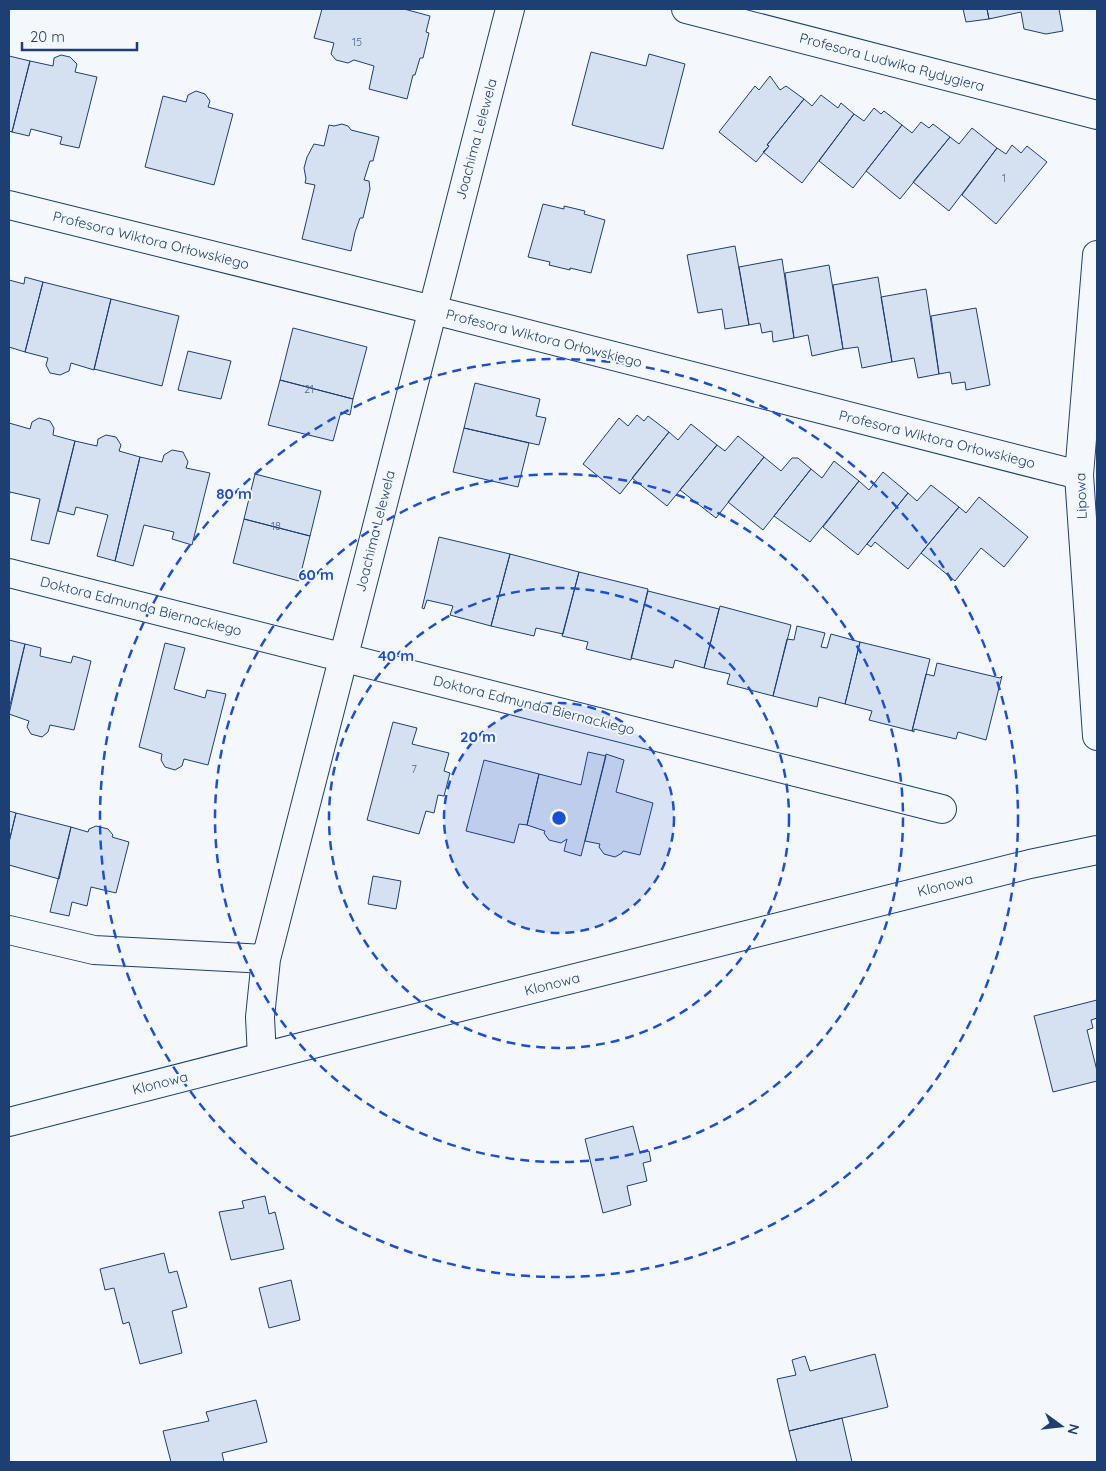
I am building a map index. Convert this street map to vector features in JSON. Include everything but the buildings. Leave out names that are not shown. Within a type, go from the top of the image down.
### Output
[{"type":"street","name":"Joachima Lelewela","points":[[262,1057],[260,1017],[266,959],[510,9]]},
{"type":"street","name":"Profesora Ludwika Rydygiera","points":[[686,9],[1097,115]]},
{"type":"street","name":"Profesora Wiktora Orłowskiego","points":[[9,205],[432,309],[1079,475]]},
{"type":"street","name":"Lipowa","points":[[1097,255],[1079,475],[1097,736]]},
{"type":"street","name":"Doktora Edmunda Biernackiego","points":[[9,573],[942,809]]},
{"type":"street","name":"Klonowa","points":[[9,1122],[1020,867],[1097,850]]},
{"type":"street","points":[[9,930],[94,950],[266,959]]}]
